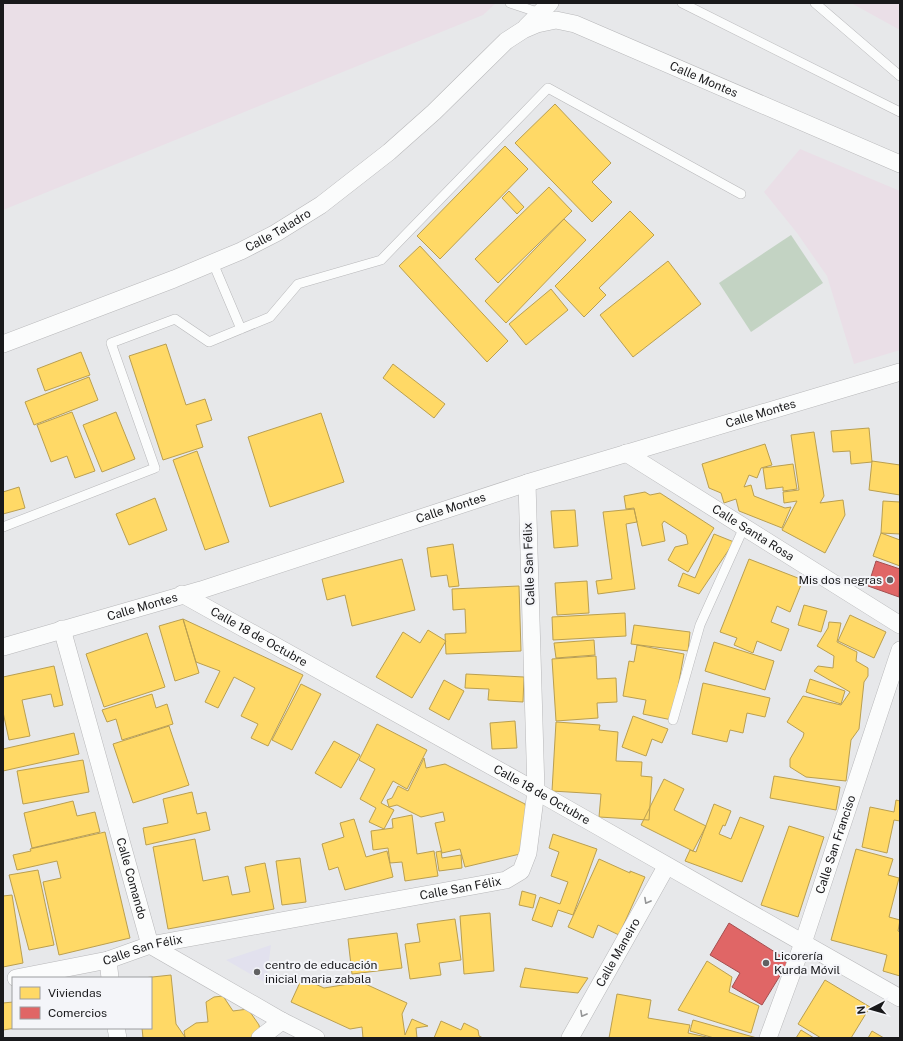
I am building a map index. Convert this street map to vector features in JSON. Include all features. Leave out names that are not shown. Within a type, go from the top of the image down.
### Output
[{"type":"street","points":[[523,30],[545,8]]},
{"type":"street","name":"Calle Montes","points":[[506,41],[523,30],[537,24],[556,20],[575,24],[900,164]]},
{"type":"street","name":"Calle Taladro","points":[[3,344],[213,263],[276,233],[321,205],[389,152],[434,112],[506,41]]},
{"type":"street","name":"Calle Montes","points":[[3,647],[182,594],[201,590],[527,483],[900,372]]},
{"type":"street","name":"Calle Santa Rosa","points":[[626,453],[900,625]]},
{"type":"street","name":"Calle San Félix","points":[[21,977],[108,960],[150,945],[506,880],[521,870],[528,853],[536,791],[527,483]]},
{"type":"street","name":"Calle 18 de Octubre","points":[[182,594],[536,791],[666,867],[900,998]]},
{"type":"street","name":"Calle Comando","points":[[62,629],[150,945]]},
{"type":"street","name":"Calle San Franciso","points":[[768,1038],[803,943],[900,650]]},
{"type":"street","name":"Calle Maneiro","points":[[570,1038],[666,867]]},
{"type":"street","points":[[150,945],[282,1021],[316,1038]]},
{"type":"street","points":[[108,960],[110,977]]},
{"type":"street","points":[[260,1038],[282,1021]]},
{"type":"lane","points":[[510,3],[545,8]]},
{"type":"lane","points":[[682,3],[900,112]]},
{"type":"lane","points":[[815,3],[900,76]]},
{"type":"lane","points":[[3,527],[155,468],[111,343],[175,319],[209,342],[270,317],[298,284],[381,260],[548,88],[741,194]]},
{"type":"lane","points":[[213,263],[242,329]]},
{"type":"lane","points":[[672,720],[700,624],[744,527]]},
{"type":"shaded area","points":[[3,3],[496,3],[483,15],[3,210]]},
{"type":"shaded area","points":[[851,3],[900,3],[900,30]]},
{"type":"shaded area","points":[[800,149],[900,191],[900,350],[854,364],[827,276],[797,233],[764,192]]},
{"type":"shaded area","name":"centro de educación inicial maria zabala","points":[[271,945],[266,983],[226,960]]},
{"type":"green space","points":[[791,235],[823,283],[751,332],[719,283]]},
{"type":"building: Viviendas","points":[[555,104],[611,163],[592,182],[612,202],[592,222],[515,143]]},
{"type":"building: Viviendas","points":[[505,146],[528,169],[440,259],[417,236]]},
{"type":"building: Viviendas","points":[[549,187],[572,211],[498,283],[475,259]]},
{"type":"building: Viviendas","points":[[509,191],[524,207],[517,214],[502,198]]},
{"type":"building: Viviendas","points":[[630,211],[654,235],[599,288],[606,295],[584,317],[555,286]]},
{"type":"building: Viviendas","points":[[564,219],[586,240],[506,323],[485,301]]},
{"type":"building: Viviendas","points":[[420,246],[508,341],[487,362],[399,266]]},
{"type":"building: Viviendas","points":[[668,261],[701,304],[633,357],[600,315]]},
{"type":"building: Viviendas","points":[[551,289],[568,310],[526,345],[509,324]]},
{"type":"building: Viviendas","points":[[166,344],[186,405],[205,399],[212,420],[196,425],[203,447],[163,460],[129,356]]},
{"type":"building: Viviendas","points":[[81,352],[90,375],[45,391],[37,369]]},
{"type":"building: Viviendas","points":[[393,364],[445,404],[434,418],[383,378]]},
{"type":"building: Viviendas","points":[[89,377],[98,400],[34,425],[25,402]]},
{"type":"building: Viviendas","points":[[72,412],[95,471],[75,478],[67,456],[51,462],[37,425]]},
{"type":"building: Viviendas","points":[[116,412],[135,459],[102,472],[83,425]]},
{"type":"building: Viviendas","points":[[321,413],[344,482],[270,507],[248,437]]},
{"type":"building: Viviendas","points":[[869,428],[872,462],[851,464],[850,451],[833,452],[831,431]]},
{"type":"building: Viviendas","points":[[814,432],[824,496],[820,503],[843,500],[845,515],[825,553],[782,530],[797,501],[784,503],[783,492],[799,490],[791,435]]},
{"type":"building: Viviendas","points":[[765,444],[772,465],[761,468],[757,478],[749,475],[744,487],[751,485],[754,496],[785,508],[791,507],[782,528],[739,511],[736,499],[724,503],[721,493],[709,488],[702,464]]},
{"type":"building: Viviendas","points":[[197,451],[229,542],[205,550],[173,460]]},
{"type":"building: Viviendas","points":[[872,461],[900,465],[900,495],[869,490]]},
{"type":"building: Viviendas","points":[[793,464],[797,489],[783,491],[783,487],[766,489],[763,468]]},
{"type":"building: Viviendas","points":[[19,487],[25,508],[3,514],[3,492]]},
{"type":"building: Viviendas","points":[[645,492],[650,495],[660,493],[714,528],[688,572],[668,560],[675,547],[688,544],[686,535],[664,521],[662,524],[665,541],[642,546],[634,508],[626,509],[624,496]]},
{"type":"building: Viviendas","points":[[155,498],[167,530],[129,545],[116,514]]},
{"type":"building: Viviendas","points":[[883,501],[900,502],[900,534],[881,533]]},
{"type":"building: Viviendas","points":[[634,509],[637,522],[626,524],[635,589],[598,594],[596,581],[612,579],[603,512]]},
{"type":"building: Viviendas","points":[[575,510],[578,546],[554,548],[551,511]]},
{"type":"building: Viviendas","points":[[881,533],[900,540],[900,566],[873,556]]},
{"type":"building: Viviendas","points":[[714,534],[734,542],[699,594],[678,586],[683,573],[695,578]]},
{"type":"building: Viviendas","points":[[453,544],[459,586],[449,587],[447,575],[431,577],[427,548]]},
{"type":"building: Viviendas","points":[[402,559],[415,610],[352,626],[345,595],[327,600],[322,579]]},
{"type":"building: Viviendas","points":[[749,559],[803,580],[790,612],[777,606],[771,622],[789,629],[781,651],[757,641],[753,653],[734,645],[737,638],[720,632]]},
{"type":"building: Viviendas","points":[[587,581],[589,613],[557,615],[555,583]]},
{"type":"building: Viviendas","points":[[519,586],[521,651],[446,654],[445,634],[466,633],[465,609],[453,610],[452,589]]},
{"type":"building: Viviendas","points":[[804,605],[827,611],[821,632],[798,625]]},
{"type":"building: Viviendas","points":[[625,613],[626,636],[553,640],[552,617]]},
{"type":"building: Viviendas","points":[[850,615],[886,632],[874,658],[838,641]]},
{"type":"building: Viviendas","points":[[183,619],[199,673],[175,681],[159,626]]},
{"type":"building: Viviendas","points":[[183,619],[303,675],[268,746],[251,738],[258,724],[241,716],[255,688],[234,677],[218,708],[205,702],[220,671],[196,662]]},
{"type":"building: Viviendas","points":[[829,622],[841,623],[837,642],[857,652],[856,661],[868,668],[868,676],[864,682],[859,729],[851,740],[846,781],[806,777],[790,767],[790,759],[804,733],[787,722],[803,696],[841,705],[850,692],[814,671],[818,666],[833,668],[834,656],[817,646],[828,628]]},
{"type":"building: Viviendas","points":[[634,625],[690,632],[688,651],[631,644]]},
{"type":"building: Viviendas","points":[[428,630],[446,641],[412,698],[376,677],[403,632],[420,643]]},
{"type":"building: Viviendas","points":[[147,633],[165,687],[104,707],[86,654]]},
{"type":"building: Viviendas","points":[[594,640],[595,655],[556,658],[554,643]]},
{"type":"building: Viviendas","points":[[714,642],[774,661],[765,690],[705,671]]},
{"type":"building: Viviendas","points":[[637,645],[684,654],[672,720],[643,714],[646,700],[623,696],[629,661],[634,662]]},
{"type":"building: Viviendas","points":[[596,656],[597,679],[616,678],[617,702],[597,703],[598,718],[556,721],[552,659]]},
{"type":"building: Viviendas","points":[[54,666],[63,705],[54,707],[51,694],[22,700],[30,736],[9,740],[3,712],[3,677]]},
{"type":"building: Viviendas","points":[[466,674],[524,677],[523,702],[488,700],[489,689],[465,688]]},
{"type":"building: Viviendas","points":[[810,679],[845,691],[841,704],[806,692]]},
{"type":"building: Viviendas","points":[[444,680],[464,691],[449,720],[429,709]]},
{"type":"building: Viviendas","points":[[703,683],[770,698],[765,717],[747,713],[743,733],[730,730],[727,742],[692,734]]},
{"type":"building: Viviendas","points":[[301,684],[321,694],[292,750],[272,740]]},
{"type":"building: Viviendas","points":[[152,694],[156,708],[167,704],[173,724],[122,740],[116,719],[107,722],[102,710]]},
{"type":"building: Viviendas","points":[[633,716],[668,729],[662,743],[652,739],[646,756],[622,747]]},
{"type":"building: Viviendas","points":[[515,721],[517,748],[492,749],[490,723]]},
{"type":"building: Viviendas","points":[[556,722],[600,725],[599,730],[618,732],[616,761],[642,762],[641,776],[652,777],[649,820],[599,817],[601,794],[552,791]]},
{"type":"building: Viviendas","points":[[377,724],[427,750],[407,789],[393,781],[381,803],[394,810],[384,829],[369,822],[376,808],[360,799],[375,769],[359,760]]},
{"type":"building: Viviendas","points":[[169,726],[189,785],[133,803],[113,744]]},
{"type":"building: Viviendas","points":[[74,733],[79,754],[3,771],[3,749]]},
{"type":"building: Viviendas","points":[[334,741],[360,755],[341,788],[315,773]]},
{"type":"building: Viviendas","points":[[424,758],[426,768],[445,764],[525,804],[528,818],[520,854],[465,867],[460,849],[442,853],[435,823],[445,821],[443,812],[421,817],[397,805],[389,807],[387,800],[392,798],[398,786],[408,791]]},
{"type":"building: Viviendas","points":[[83,760],[89,792],[23,804],[17,771]]},
{"type":"building: Viviendas","points":[[774,776],[840,787],[836,810],[770,798]]},
{"type":"building: Viviendas","points":[[664,779],[684,789],[674,810],[706,826],[693,851],[641,825]]},
{"type":"building: Viviendas","points":[[192,792],[197,814],[206,812],[210,830],[146,845],[143,828],[168,823],[163,799]]},
{"type":"building: Viviendas","points":[[896,800],[900,801],[900,821],[894,820],[887,853],[862,847],[870,807],[894,812]]},
{"type":"building: Viviendas","points":[[73,801],[77,816],[95,812],[100,832],[32,848],[24,813]]},
{"type":"building: Viviendas","points":[[714,804],[731,811],[725,826],[723,825],[719,834],[731,839],[740,817],[764,826],[742,882],[685,861],[690,850],[696,852]]},
{"type":"building: Viviendas","points":[[412,815],[417,854],[434,851],[438,876],[405,881],[402,862],[390,863],[388,848],[373,850],[371,831],[393,828],[392,819]]},
{"type":"building: Viviendas","points":[[354,819],[366,857],[387,851],[393,877],[345,890],[338,867],[329,870],[322,844],[344,837],[340,823]]},
{"type":"building: Viviendas","points":[[789,826],[824,837],[798,917],[761,905]]},
{"type":"building: Viviendas","points":[[105,832],[130,938],[59,955],[43,882],[61,878],[57,861],[17,870],[13,855],[31,851],[30,849]]},
{"type":"building: Viviendas","points":[[553,834],[597,849],[573,915],[558,910],[552,927],[532,920],[540,897],[560,904],[568,882],[551,876],[559,852],[549,848]]},
{"type":"building: Viviendas","points":[[195,839],[203,881],[228,876],[232,895],[250,892],[245,867],[265,863],[274,909],[168,929],[153,847]]},
{"type":"building: Viviendas","points":[[856,849],[893,859],[888,875],[899,878],[889,917],[900,920],[898,931],[900,932],[900,976],[883,971],[887,955],[831,940]]},
{"type":"building: Viviendas","points":[[441,851],[442,858],[461,855],[462,868],[439,871],[436,852]]},
{"type":"building: Viviendas","points":[[300,858],[306,902],[282,905],[276,861]]},
{"type":"building: Viviendas","points":[[599,859],[630,873],[630,871],[645,877],[619,935],[598,925],[593,938],[568,927]]},
{"type":"building: Viviendas","points":[[38,870],[54,945],[29,950],[9,875]]},
{"type":"building: Viviendas","points":[[522,891],[536,895],[533,908],[519,905]]},
{"type":"building: Viviendas","points":[[12,895],[23,963],[3,967],[3,896]]},
{"type":"building: Viviendas","points":[[490,913],[494,971],[464,974],[460,916]]},
{"type":"building: Viviendas","points":[[455,919],[461,960],[439,963],[441,975],[410,979],[405,944],[420,942],[417,924]]},
{"type":"building: Viviendas","points":[[397,933],[402,968],[352,974],[348,939]]},
{"type":"building: Viviendas","points":[[707,961],[732,977],[729,992],[759,1006],[751,1033],[678,1010]]},
{"type":"building: Viviendas","points":[[525,968],[588,978],[578,993],[520,987]]},
{"type":"building: Viviendas","points":[[171,975],[176,1024],[185,1037],[184,1031],[196,1023],[208,1022],[206,1002],[214,997],[223,996],[233,1011],[248,1009],[259,1025],[260,1031],[250,1038],[143,1038],[142,1029],[152,1029],[152,977]]},
{"type":"building: Viviendas","points":[[302,978],[324,988],[361,982],[407,1003],[402,1014],[405,1035],[412,1019],[428,1026],[416,1028],[417,1038],[363,1038],[362,1027],[350,1029],[291,1002]]},
{"type":"building: Viviendas","points":[[825,980],[870,1007],[851,1038],[821,1038],[798,1024]]},
{"type":"building: Viviendas","points":[[617,994],[651,1000],[648,1018],[690,1025],[688,1033],[711,1038],[609,1038]]},
{"type":"building: Viviendas","points":[[12,1002],[12,1029],[3,1030],[3,1003]]},
{"type":"building: Viviendas","points":[[693,1020],[757,1038],[714,1038],[690,1031]]},
{"type":"building: Viviendas","points":[[441,1021],[461,1030],[464,1023],[478,1030],[479,1036],[483,1038],[434,1038]]},
{"type":"building: Viviendas","points":[[801,1030],[814,1038],[796,1038]]},
{"type":"building: Viviendas","points":[[872,1031],[884,1038],[868,1038]]},
{"type":"building: Comercios","points":[[876,561],[900,569],[899,597],[868,586]]},
{"type":"building: Comercios","points":[[729,923],[789,961],[762,1005],[732,987],[740,973],[710,955]]},
{"type":"place","name":"Mis dos negras","points":[[890,580]]},
{"type":"place","name":"Licorería Kurda Móvil","points":[[766,963]]},
{"type":"place","name":"centro de educación inicial maria zabala","points":[[257,972]]}]
